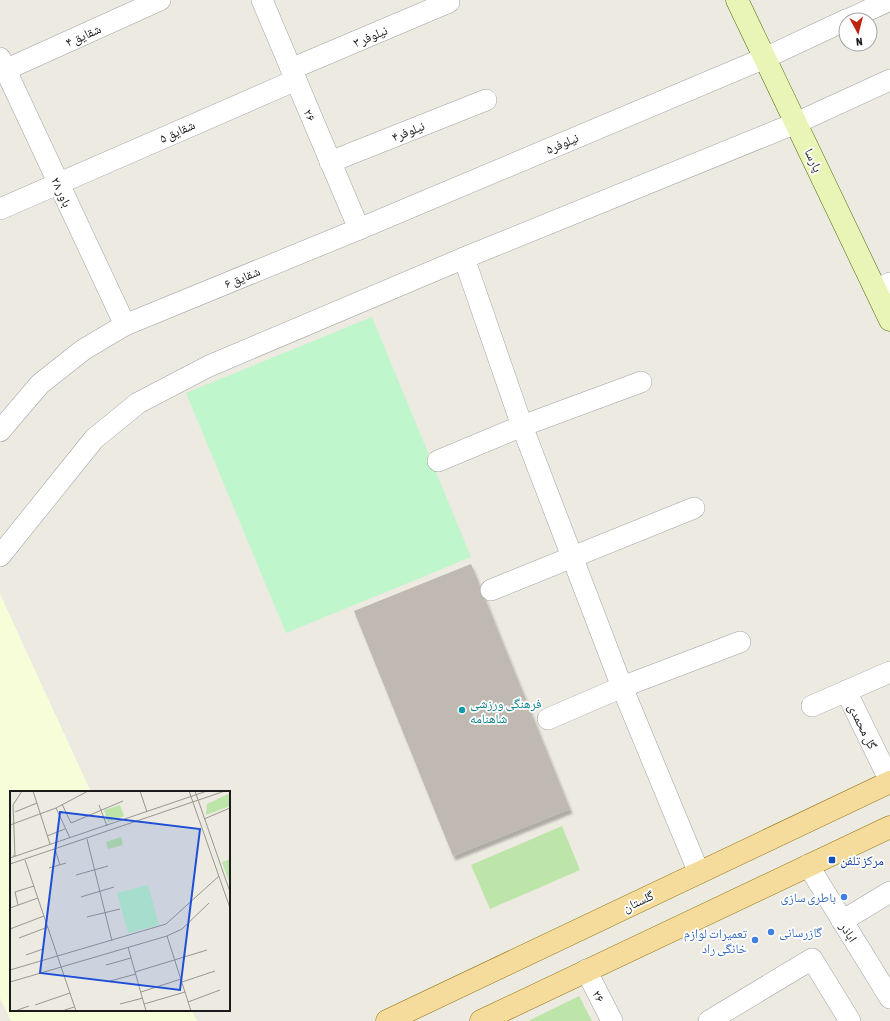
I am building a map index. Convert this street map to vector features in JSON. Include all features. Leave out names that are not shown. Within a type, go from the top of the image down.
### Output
[{"type":"main road","name":"گلستان","points":[[386,1021],[890,782]]},
{"type":"main road","points":[[481,1021],[890,827]]},
{"type":"street","name":"شقایق ۴","points":[[3,64],[160,0]]},
{"type":"street","name":"۲۶","points":[[262,0],[359,229]]},
{"type":"street","name":"پارسا","points":[[738,0],[796,123],[883,287],[890,320]]},
{"type":"street","name":"نیلوفر۵","points":[[864,12],[890,0]]},
{"type":"street","name":"نیلوفر ۳","points":[[294,75],[448,2]]},
{"type":"street","name":"نیلوفر۵","points":[[359,229],[765,58],[838,24]]},
{"type":"street","name":"باور ۲۸","points":[[3,64],[125,325]]},
{"type":"street","name":"شقایق ۵","points":[[0,209],[294,75]]},
{"type":"street","points":[[0,556],[94,439],[138,403],[209,366],[464,258],[796,123],[890,80]]},
{"type":"street","name":"نیلوفر۴","points":[[330,162],[486,100]]},
{"type":"street","name":"شقایق ۶","points":[[0,431],[40,384],[83,350],[125,325],[359,229]]},
{"type":"street","points":[[464,258],[522,426],[622,687],[699,873]]},
{"type":"street","points":[[438,461],[522,426],[641,382]]},
{"type":"street","points":[[491,590],[694,508]]},
{"type":"street","points":[[548,719],[622,687],[740,642]]},
{"type":"street","points":[[812,706],[890,672]]},
{"type":"street","name":"گل محمدی","points":[[846,691],[890,782]]},
{"type":"street","name":"اباذر","points":[[808,865],[890,998]]},
{"type":"street","points":[[842,921],[890,892]]},
{"type":"street","points":[[709,1021],[812,959],[850,1021]]},
{"type":"street","name":"۲۶","points":[[586,970],[612,1021]]},
{"type":"shaded area","points":[[372,317],[471,557],[286,633],[186,393]]},
{"type":"shaded area","points":[[0,594],[91,791],[10,791],[10,1011],[192,1011],[197,1021],[11,1021],[0,998]]},
{"type":"green space","points":[[562,826],[580,870],[490,909],[471,865]]},
{"type":"green space","points":[[579,996],[592,1021],[528,1021]]},
{"type":"building","name":"فرهنگی ورزشی شاهنامه","points":[[471,564],[570,809],[453,856],[354,611]]},
{"type":"place","name":"فرهنگی ورزشی شاهنامه","points":[[462,710]]},
{"type":"place","name":"مرکز تلفن","points":[[832,860]]},
{"type":"place","name":"باطری سازی","points":[[844,897]]},
{"type":"place","name":"گازرسانی","points":[[771,932]]},
{"type":"place","name":"تعمیرات لوازم خانگی راد","points":[[755,940]]}]
